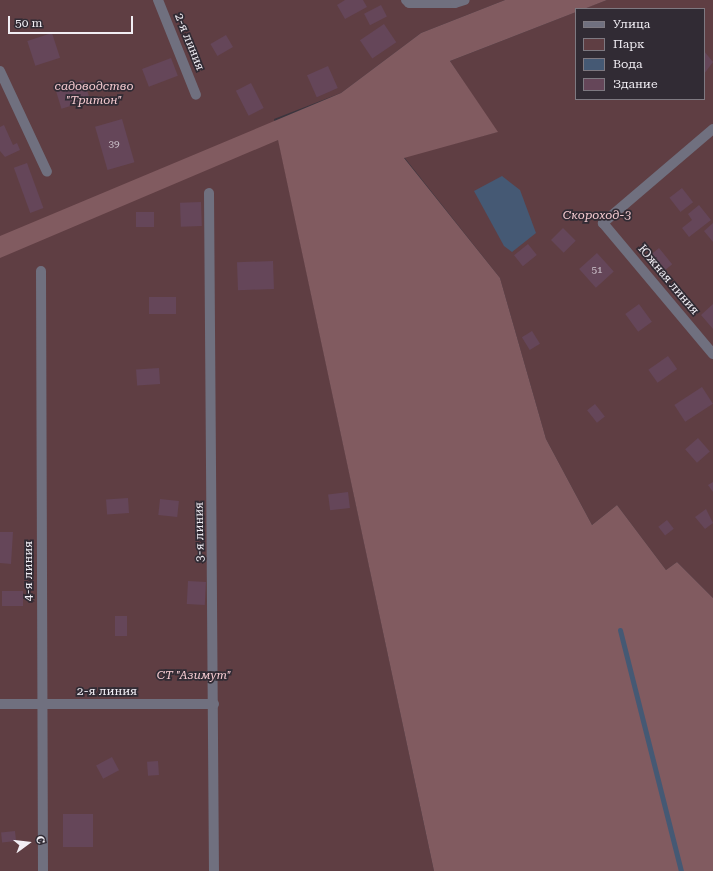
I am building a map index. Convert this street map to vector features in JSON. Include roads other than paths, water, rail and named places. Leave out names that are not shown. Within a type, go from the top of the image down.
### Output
[{"type":"street","name":"2-я линия","points":[[158,0],[196,95]]},
{"type":"street","points":[[406,0],[409,3],[465,0]]},
{"type":"street","points":[[0,71],[48,172]]},
{"type":"street","name":"Южная линия","points":[[713,129],[603,223],[713,354]]},
{"type":"street","name":"3-я линия","points":[[210,193],[214,871]]},
{"type":"street","name":"4-я линия","points":[[41,271],[43,871]]},
{"type":"street","name":"2-я линия","points":[[0,704],[214,704]]},
{"type":"water","points":[[502,176],[520,190],[536,233],[512,252],[504,246],[474,191]]},
{"type":"waterway","points":[[620,630],[681,871]]},
{"type":"park label","name":"садоводство \"Тритон\"","points":[[94,94]]},
{"type":"park label","name":"Скороход-3","points":[[597,216]]},
{"type":"park label","name":"СТ \"Азимут\"","points":[[194,676]]}]
